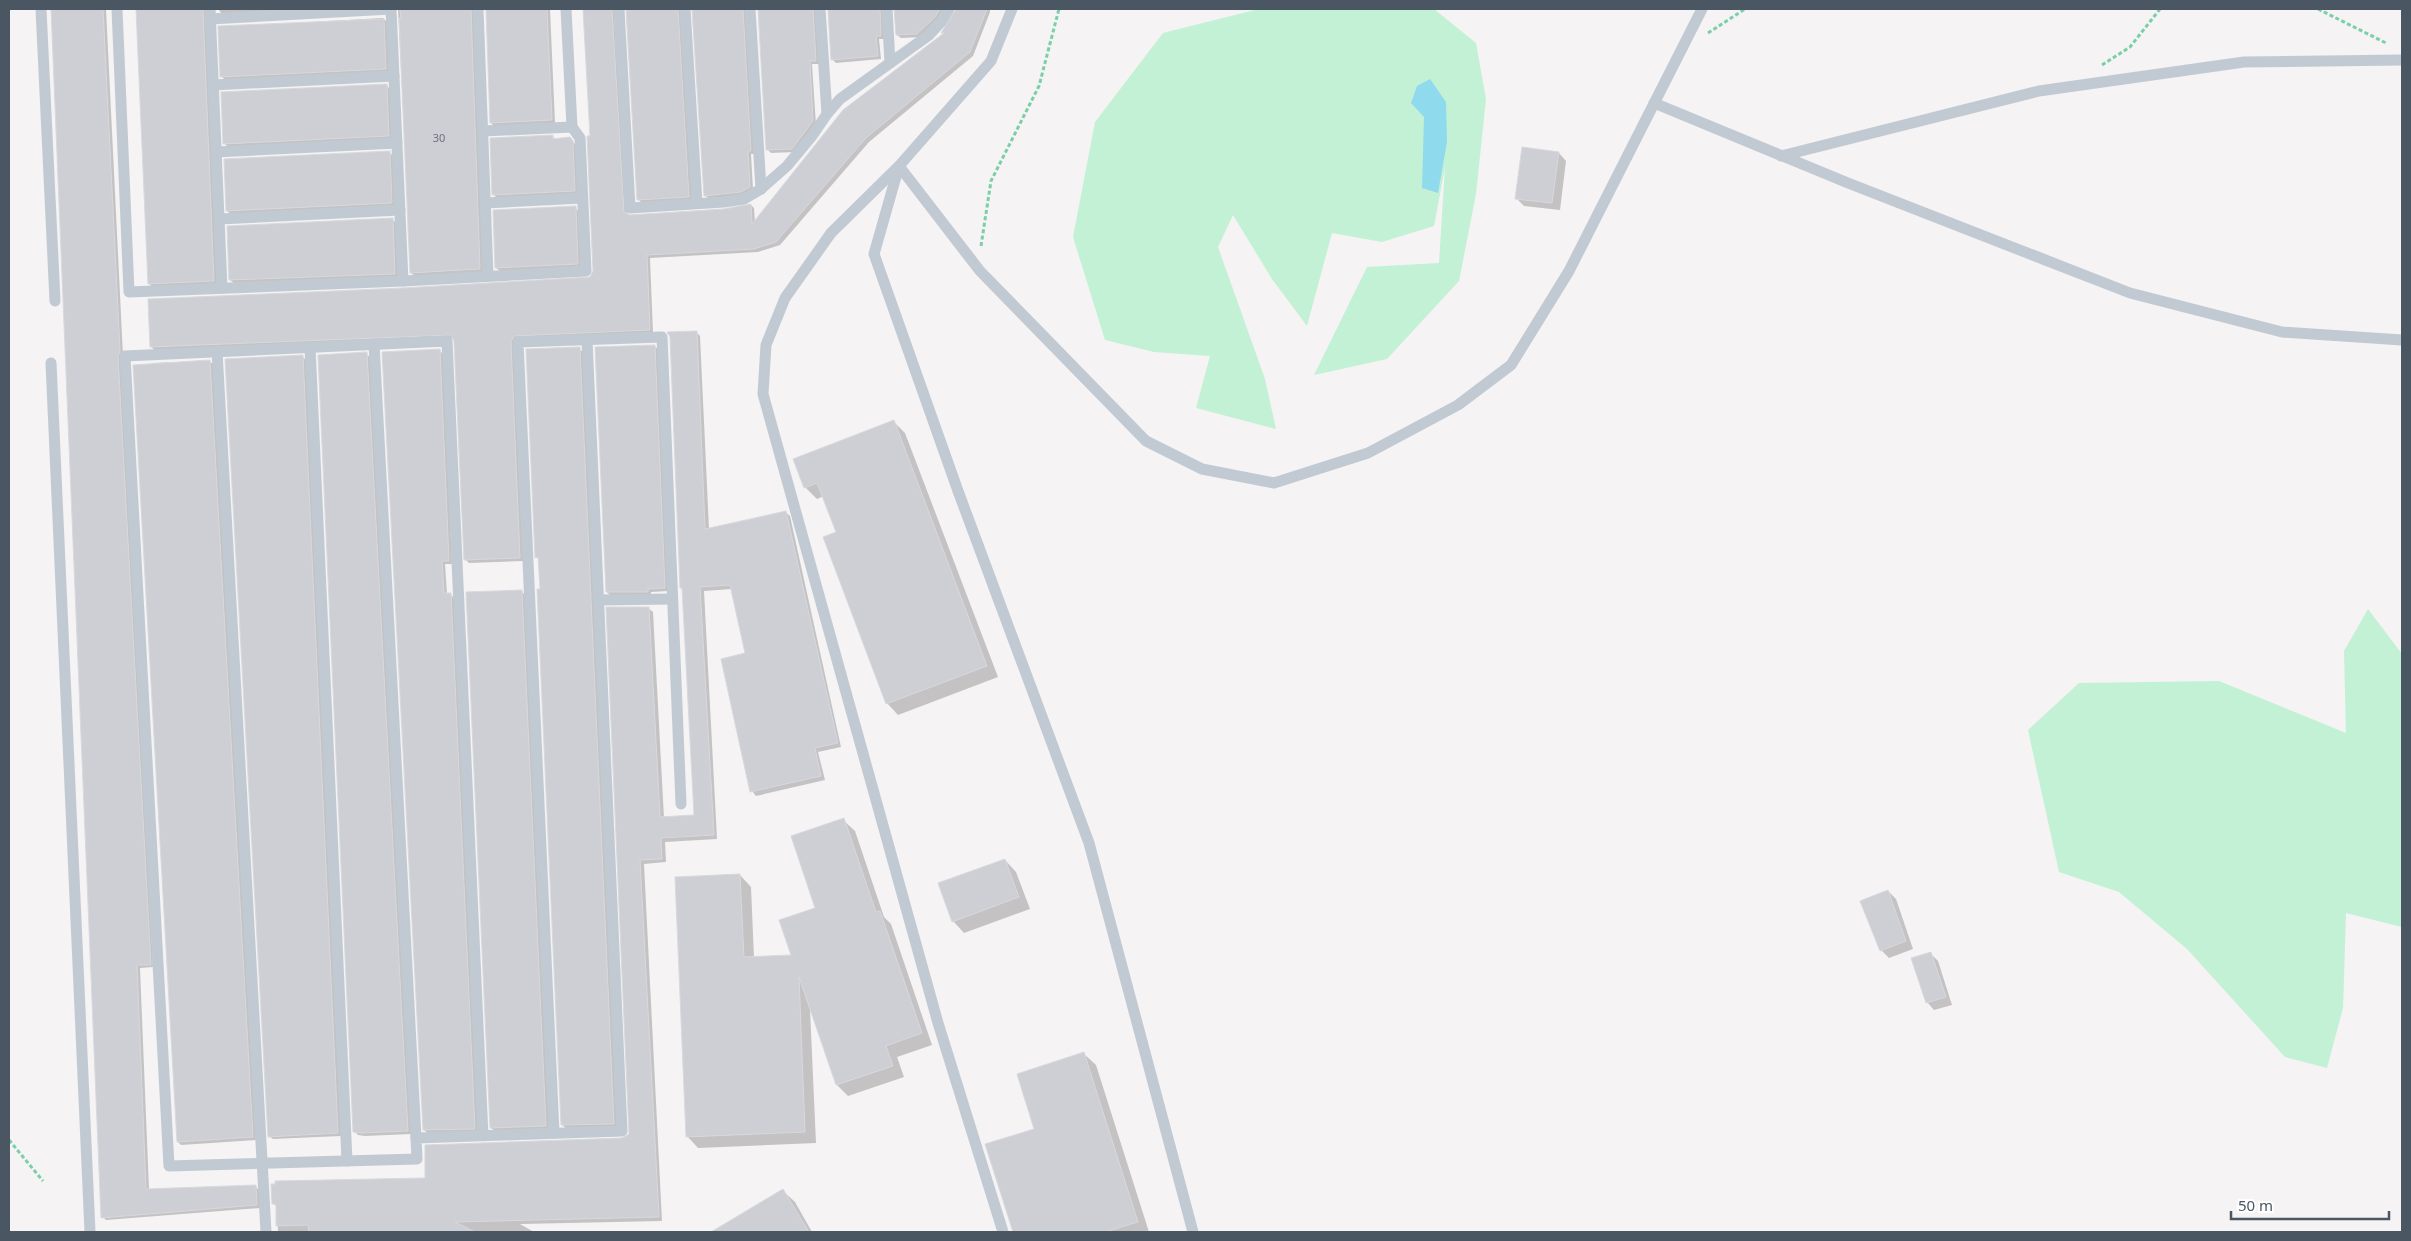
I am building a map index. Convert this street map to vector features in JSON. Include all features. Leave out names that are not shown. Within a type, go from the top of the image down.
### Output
[{"type":"lane","points":[[41,9],[55,301]]},
{"type":"lane","points":[[117,9],[129,292],[403,281],[586,271],[580,138],[572,127],[566,9]]},
{"type":"lane","points":[[222,288],[210,14],[391,9],[403,281]]},
{"type":"lane","points":[[478,9],[488,276]]},
{"type":"lane","points":[[619,9],[630,208],[744,199],[761,189],[787,166],[840,99],[929,35],[941,22],[949,9]]},
{"type":"lane","points":[[686,9],[696,203]]},
{"type":"lane","points":[[750,9],[761,189]]},
{"type":"lane","points":[[820,9],[827,114]]},
{"type":"lane","points":[[887,9],[890,63]]},
{"type":"lane","points":[[1003,1232],[938,1023],[763,394],[766,345],[785,298],[831,234],[900,166],[992,61],[1012,9]]},
{"type":"lane","points":[[900,166],[978,268],[1146,441],[1202,469],[1274,483],[1368,453],[1458,405],[1511,365],[1570,271],[1702,9]]},
{"type":"lane","points":[[1781,156],[2039,90],[2244,62],[2402,60]]},
{"type":"lane","points":[[213,85],[394,76]]},
{"type":"lane","points":[[1654,103],[1781,156],[2130,293],[2282,332],[2402,340]]},
{"type":"lane","points":[[483,131],[572,127]]},
{"type":"lane","points":[[216,152],[397,143]]},
{"type":"lane","points":[[900,166],[874,254],[958,491],[1089,843],[1193,1232]]},
{"type":"lane","points":[[486,203],[582,198]]},
{"type":"lane","points":[[219,219],[400,210]]},
{"type":"lane","points":[[554,1134],[518,342],[662,337],[680,804]]},
{"type":"lane","points":[[416,1138],[622,1131],[587,340]]},
{"type":"lane","points":[[374,344],[417,1159],[169,1166],[125,356],[217,351],[374,344],[447,341],[483,1136]]},
{"type":"lane","points":[[310,347],[347,1161]]},
{"type":"lane","points":[[217,351],[266,1232]]},
{"type":"lane","points":[[51,363],[90,1232]]},
{"type":"lane","points":[[598,600],[672,599]]},
{"type":"path","points":[[978,268],[991,181],[1038,86],[1059,9]]},
{"type":"path","points":[[1704,36],[1745,9]]},
{"type":"path","points":[[2099,67],[2130,47],[2160,9]]},
{"type":"path","points":[[2318,9],[2394,47]]},
{"type":"path","points":[[9,1140],[43,1181]]},
{"type":"green space","points":[[1259,9],[1434,9],[1476,43],[1486,99],[1476,194],[1459,281],[1387,359],[1314,375],[1367,267],[1439,263],[1445,167],[1434,226],[1382,242],[1332,233],[1307,326],[1272,279],[1233,215],[1218,247],[1265,379],[1276,429],[1196,408],[1210,356],[1154,352],[1105,340],[1073,237],[1095,122],[1163,33]]},
{"type":"green space","points":[[2368,609],[2402,654],[2402,927],[2346,913],[2343,1008],[2327,1068],[2285,1057],[2187,949],[2119,892],[2059,872],[2028,730],[2079,683],[2219,681],[2346,733],[2344,651]]},
{"type":"water","points":[[1430,79],[1446,102],[1447,142],[1438,193],[1422,188],[1424,117],[1411,103],[1417,86]]},
{"type":"building","points":[[51,9],[103,9],[120,351],[118,356],[151,965],[137,965],[146,1189],[256,1185],[257,1205],[101,1218]]},
{"type":"building","points":[[136,9],[203,9],[214,281],[148,284]]},
{"type":"building","points":[[400,9],[471,9],[480,269],[410,273]]},
{"type":"building","points":[[486,9],[547,9],[552,120],[490,123]]},
{"type":"building","points":[[583,9],[612,9],[624,212],[630,215],[724,209],[751,204],[752,224],[843,110],[944,33],[941,33],[956,9],[987,9],[970,52],[866,138],[776,242],[754,249],[647,255],[650,330],[514,336],[511,342],[520,558],[464,560],[454,341],[451,335],[150,347],[148,299],[403,288],[590,277],[593,271],[587,136],[590,136]]},
{"type":"building","points":[[626,9],[678,9],[689,197],[637,200]]},
{"type":"building","points":[[692,9],[743,9],[751,151],[748,151],[750,187],[741,192],[704,196]]},
{"type":"building","points":[[758,9],[813,9],[816,61],[810,61],[813,121],[792,149],[766,150]]},
{"type":"building","points":[[828,9],[880,9],[881,36],[876,36],[878,56],[831,60]]},
{"type":"building","points":[[894,9],[940,9],[935,17],[917,34],[896,35]]},
{"type":"building","points":[[384,19],[386,69],[220,77],[218,26]]},
{"type":"building","points":[[387,84],[389,136],[223,144],[221,92]]},
{"type":"building","points":[[553,135],[553,139],[570,137],[573,141],[575,191],[492,195],[490,138]]},
{"type":"building","points":[[1522,147],[1559,152],[1552,203],[1515,199]]},
{"type":"building","points":[[390,151],[392,203],[226,211],[224,159]]},
{"type":"building","points":[[576,206],[578,264],[495,268],[493,210]]},
{"type":"building","points":[[393,218],[395,274],[229,280],[227,226]]},
{"type":"building","points":[[697,331],[705,529],[786,511],[838,743],[815,748],[821,776],[750,792],[721,659],[745,653],[730,585],[700,587],[714,835],[661,838],[662,859],[640,860],[659,1217],[455,1222],[475,1232],[309,1232],[308,1225],[276,1226],[276,1204],[272,1204],[271,1184],[275,1184],[275,1181],[425,1178],[425,1145],[622,1138],[629,1134],[606,607],[649,607],[660,817],[694,815],[682,588],[680,588],[670,337],[667,332]]},
{"type":"building","points":[[655,345],[665,588],[648,589],[648,592],[606,592],[595,347]]},
{"type":"building","points":[[580,347],[614,1124],[561,1125],[537,589],[540,589],[538,557],[535,558],[526,349]]},
{"type":"building","points":[[440,349],[449,561],[442,561],[444,593],[451,593],[475,1129],[423,1130],[382,352]]},
{"type":"building","points":[[367,352],[408,1131],[361,1133],[353,1132],[318,355]]},
{"type":"building","points":[[303,355],[338,1133],[268,1137],[225,359]]},
{"type":"building","points":[[210,360],[253,1137],[177,1142],[133,365]]},
{"type":"building","points":[[894,420],[987,666],[886,704],[823,537],[836,532],[817,483],[804,488],[793,459]]},
{"type":"building","points":[[522,590],[546,1126],[490,1128],[466,592]]},
{"type":"building","points":[[844,818],[876,912],[880,911],[922,1033],[886,1046],[893,1066],[836,1085],[799,977],[805,1132],[686,1137],[675,877],[740,874],[744,957],[791,955],[779,920],[815,908],[791,836]]},
{"type":"building","points":[[1005,859],[1019,897],[952,922],[938,883]]},
{"type":"building","points":[[1888,890],[1906,941],[1880,951],[1860,901]]},
{"type":"building","points":[[1931,952],[1946,997],[1926,1003],[1911,958]]},
{"type":"building","points":[[1084,1052],[1138,1222],[1105,1232],[1013,1232],[985,1144],[1034,1129],[1017,1074]]},
{"type":"building","points":[[783,1189],[809,1232],[711,1232]]}]
